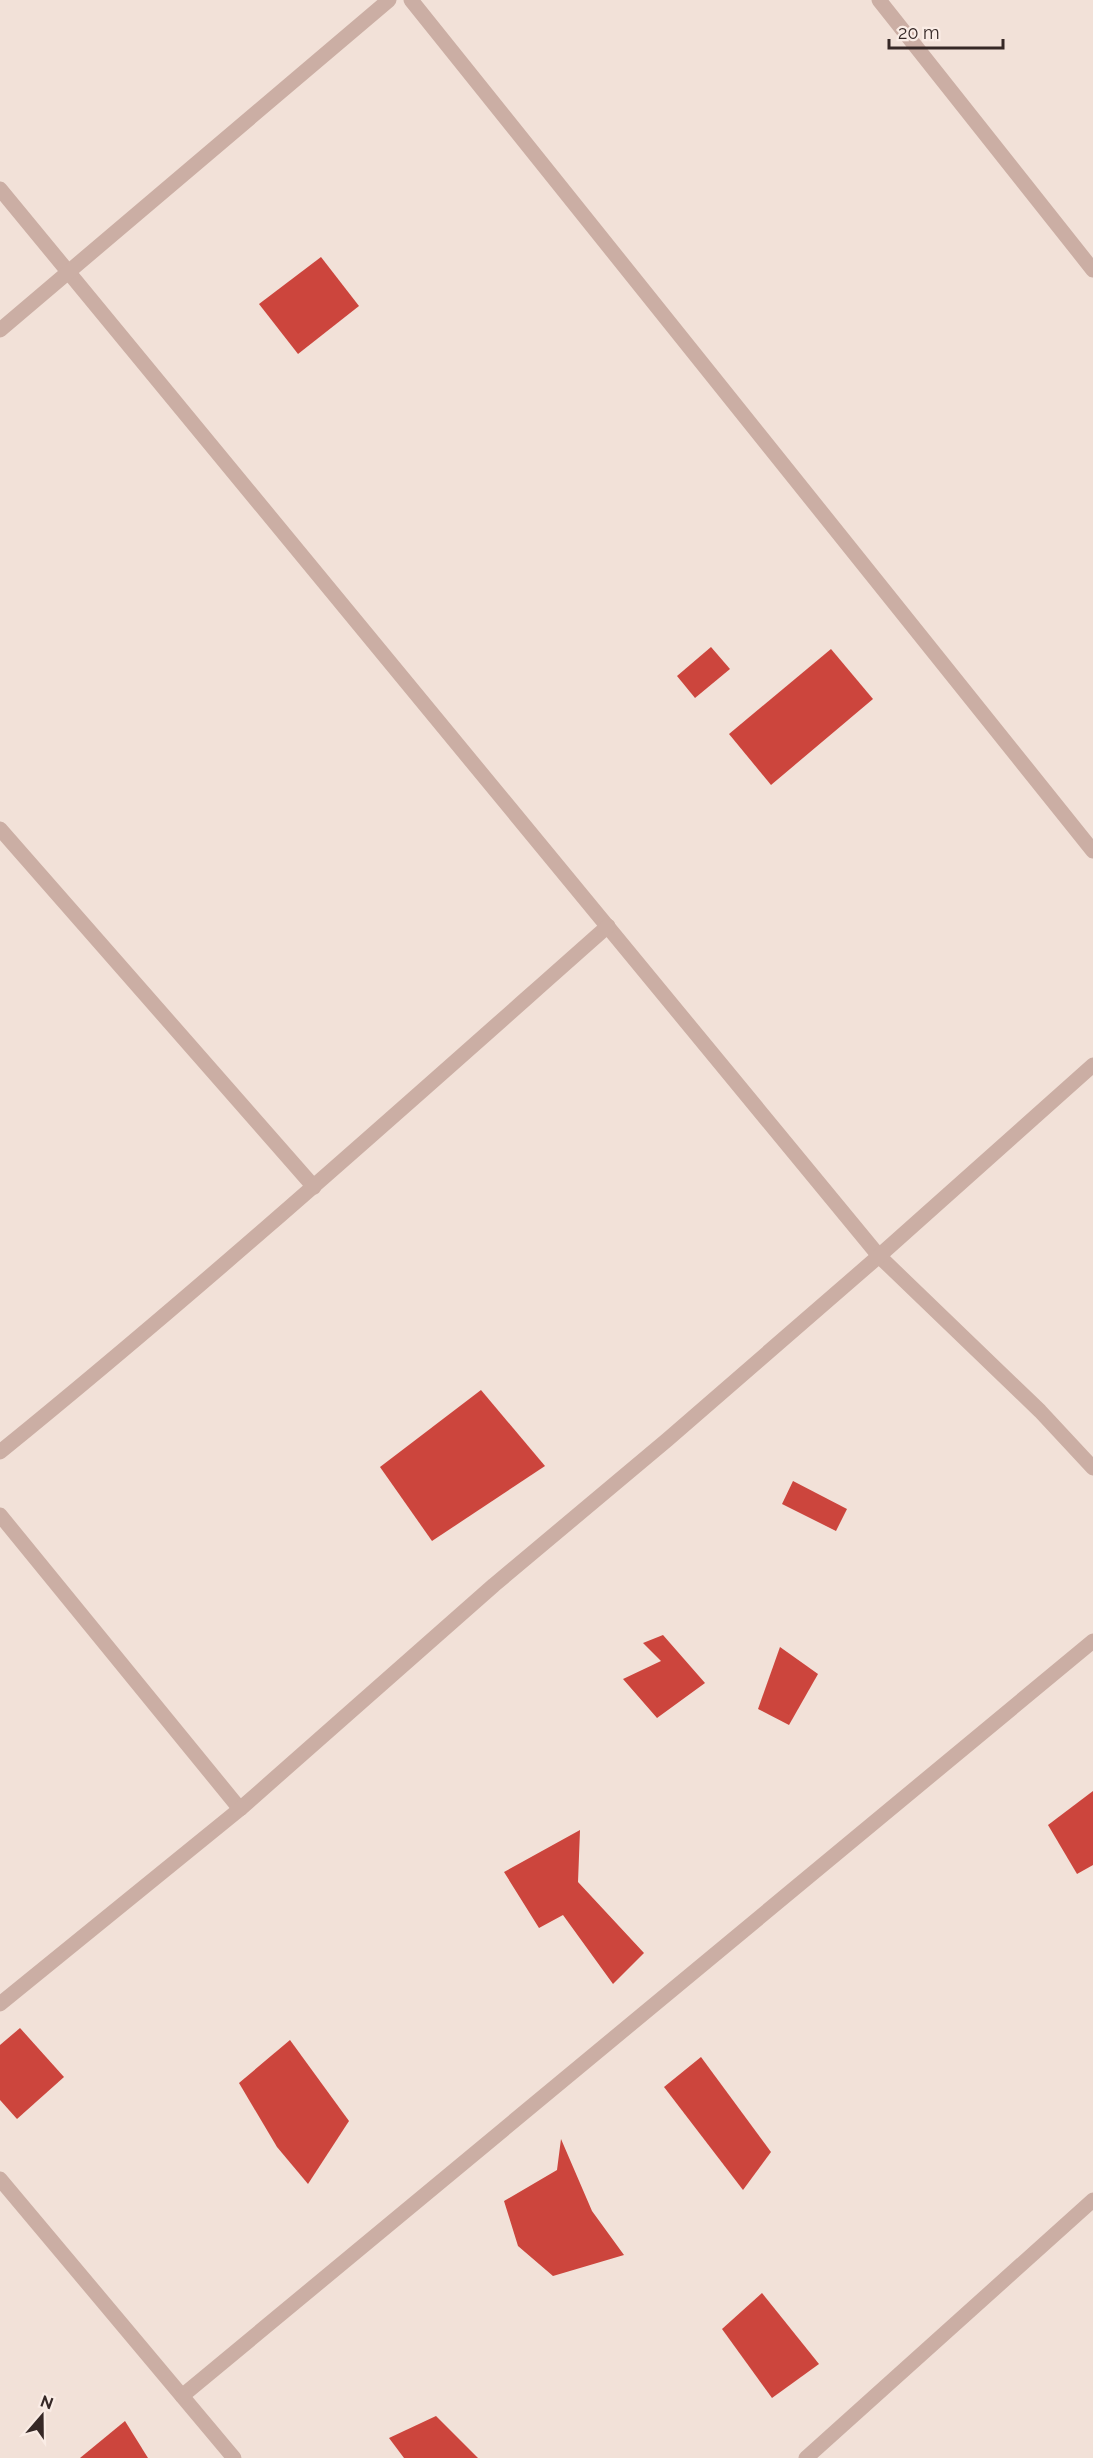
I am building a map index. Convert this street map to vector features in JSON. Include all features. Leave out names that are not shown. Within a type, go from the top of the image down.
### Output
[{"type":"street","points":[[0,330],[389,0]]},
{"type":"street","points":[[411,0],[1093,851]]},
{"type":"street","points":[[879,0],[1093,270]]},
{"type":"street","points":[[0,189],[70,270],[879,1256],[1040,1411],[1093,1468]]},
{"type":"street","points":[[0,829],[314,1187]]},
{"type":"street","points":[[0,1452],[96,1374],[314,1187],[608,926]]},
{"type":"street","points":[[0,2004],[240,1809],[494,1585],[667,1440],[879,1256],[1093,1065]]},
{"type":"street","points":[[0,1515],[240,1809]]},
{"type":"street","points":[[182,2396],[1093,1641]]},
{"type":"street","points":[[0,2179],[234,2458]]},
{"type":"street","points":[[806,2458],[1093,2200]]},
{"type":"building","points":[[321,257],[359,306],[298,354],[259,304]]},
{"type":"building","points":[[711,647],[730,669],[695,698],[677,676]]},
{"type":"building","points":[[831,649],[873,699],[771,785],[729,734]]},
{"type":"building","points":[[481,1390],[545,1466],[432,1541],[380,1467]]},
{"type":"building","points":[[793,1481],[847,1509],[836,1531],[782,1504]]},
{"type":"building","points":[[663,1635],[705,1683],[657,1718],[623,1679],[661,1661],[643,1643]]},
{"type":"building","points":[[780,1647],[818,1674],[789,1725],[758,1709]]},
{"type":"building","points":[[1093,1791],[1093,1865],[1077,1874],[1048,1825]]},
{"type":"building","points":[[580,1830],[578,1882],[644,1953],[613,1984],[563,1915],[539,1928],[504,1872]]},
{"type":"building","points":[[20,2028],[64,2077],[17,2119],[0,2100],[0,2045]]},
{"type":"building","points":[[290,2040],[349,2121],[308,2184],[277,2147],[239,2083]]},
{"type":"building","points":[[701,2057],[771,2152],[743,2190],[664,2087]]},
{"type":"building","points":[[561,2139],[592,2211],[624,2255],[553,2276],[518,2246],[504,2201],[557,2170]]},
{"type":"building","points":[[762,2293],[819,2364],[772,2398],[722,2329]]},
{"type":"building","points":[[436,2416],[478,2458],[404,2458],[389,2438]]},
{"type":"building","points":[[125,2421],[148,2458],[80,2458]]}]
